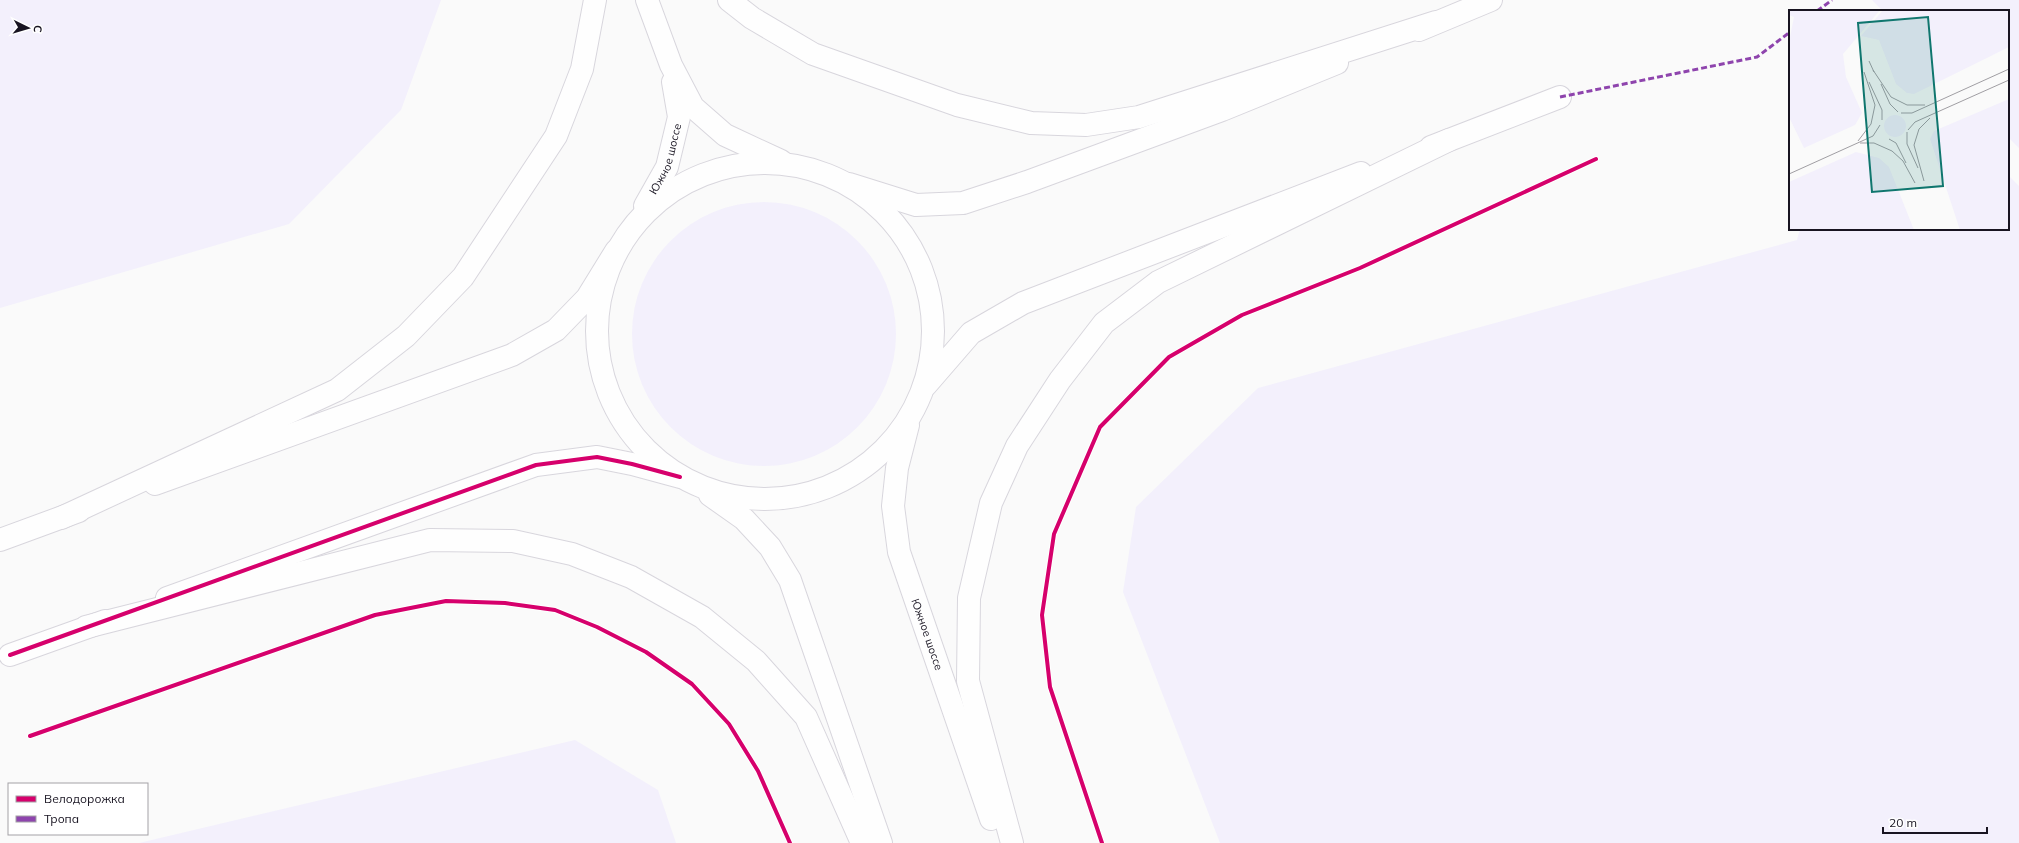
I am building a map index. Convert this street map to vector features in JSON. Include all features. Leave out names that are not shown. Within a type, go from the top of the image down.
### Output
[{"type":"main road","points":[[61,518],[336,390],[406,336],[463,277],[556,136],[582,69],[595,0]]},
{"type":"main road","name":"Южное шоссе","points":[[648,0],[671,65],[693,106],[725,135],[787,163],[819,171],[849,184],[893,221],[923,271],[934,327],[926,385],[909,420],[897,468],[894,506],[899,552],[1000,843]]},
{"type":"main road","points":[[729,0],[752,18],[813,54],[957,105],[1031,123],[1086,125],[1139,117],[1436,22]]},
{"type":"main road","points":[[849,184],[916,205],[962,203],[1027,182],[1222,110],[1491,0]]},
{"type":"main road","name":"Южное шоссе","points":[[671,65],[679,117],[667,167],[635,224],[616,251],[601,291],[596,334],[602,377],[619,417],[646,451],[744,519],[770,547],[790,580],[881,843]]},
{"type":"main road","points":[[926,385],[971,333],[1023,303],[1560,97]]},
{"type":"main road","points":[[1012,843],[968,681],[969,598],[991,503],[1017,446],[1060,380],[1104,323],[1158,282],[1449,140]]},
{"type":"main road","name":"Южное шоссе","points":[[635,224],[665,194],[703,174],[744,163],[787,163]]},
{"type":"main road","points":[[0,540],[512,355],[556,330],[587,298],[616,251]]},
{"type":"main road","name":"Южное шоссе","points":[[688,481],[742,499],[791,499],[838,484],[878,457],[909,420]]},
{"type":"main road","points":[[10,655],[536,465],[597,457],[632,464],[688,481]]},
{"type":"main road","points":[[86,627],[430,540],[513,541],[572,554],[630,577],[702,617],[756,661],[806,717],[862,843]]},
{"type":"shaded area","points":[[0,0],[441,0],[401,110],[289,224],[0,308]]},
{"type":"shaded area","points":[[1872,0],[2019,0],[2019,148],[2009,138],[2009,10],[1882,10]]},
{"type":"shaded area","points":[[2009,176],[2019,186],[2019,843],[1220,843],[1123,592],[1136,507],[1258,388],[1797,240],[1800,230],[2009,230]]},
{"type":"shaded area","points":[[764,202],[790,205],[814,212],[837,224],[848,232],[866,250],[874,261],[886,284],[893,308],[896,334],[893,360],[886,384],[874,407],[866,418],[848,436],[837,444],[814,456],[790,463],[764,466],[738,463],[714,456],[691,444],[680,436],[662,418],[654,407],[642,384],[635,360],[632,334],[635,308],[642,284],[654,261],[662,250],[680,232],[691,224],[714,212],[738,205]]},
{"type":"shaded area","points":[[575,740],[658,790],[676,843],[139,843]]},
{"type":"marked path","points":[[1818,10],[1832,0]]},
{"type":"marked path","points":[[1560,97],[1757,57],[1789,33]]},
{"type":"cycle path","points":[[1102,843],[1050,687],[1042,615],[1054,534],[1100,427],[1169,357],[1242,315],[1360,268],[1596,159]]},
{"type":"cycle path","points":[[10,655],[536,465],[597,457],[632,464],[680,477]]},
{"type":"cycle path","points":[[30,736],[375,615],[446,601],[505,603],[555,610],[597,627],[646,652],[692,684],[729,724],[758,771],[790,843]]}]
